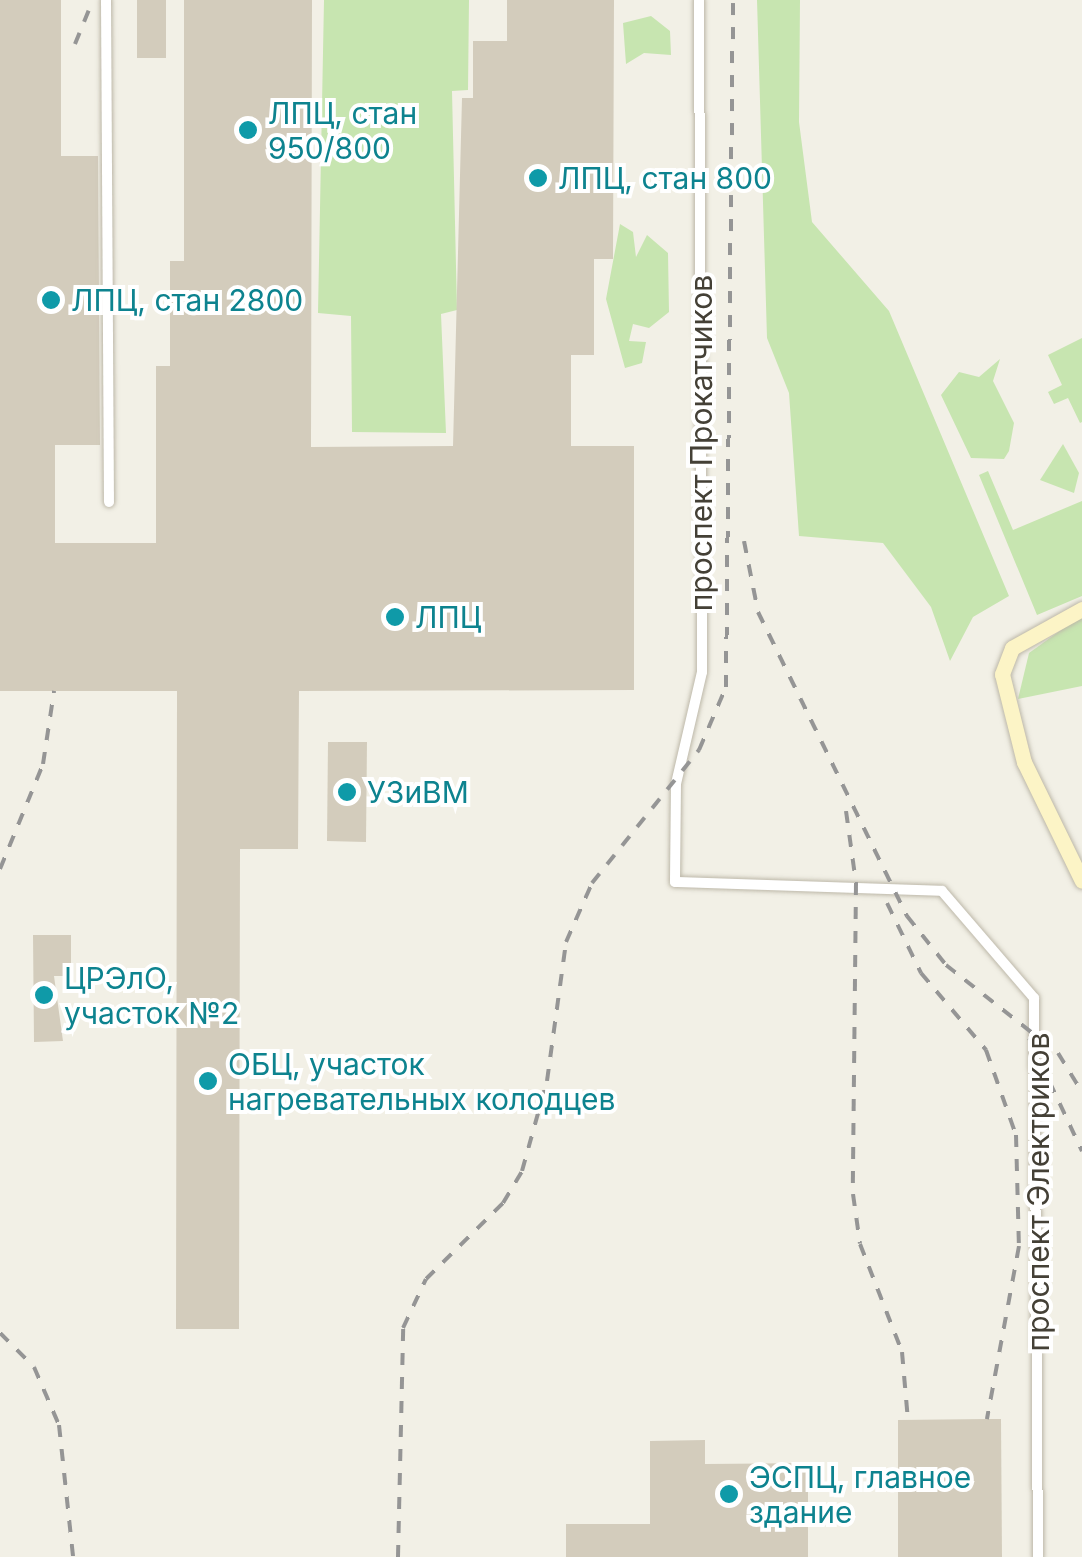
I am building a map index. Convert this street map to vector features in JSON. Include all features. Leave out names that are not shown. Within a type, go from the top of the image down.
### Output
[{"type":"street","points":[[106,0],[109,502]]},
{"type":"street","name":"проспект Прокатчиков","points":[[675,882],[676,784],[702,672],[699,0]]},
{"type":"street","points":[[1082,609],[1012,648],[1002,674],[1024,762],[1082,882]]},
{"type":"street","name":"проспект Электриков","points":[[675,882],[942,891],[1034,998],[1038,1557]]},
{"type":"green space","points":[[324,0],[469,0],[468,90],[452,91],[457,310],[441,314],[446,433],[352,432],[351,316],[318,313]]},
{"type":"green space","points":[[757,0],[800,0],[799,122],[812,222],[889,311],[1009,596],[973,617],[950,661],[931,607],[883,543],[799,536],[789,393],[767,338]]},
{"type":"green space","points":[[651,16],[670,31],[671,55],[644,53],[626,64],[623,23]]},
{"type":"green space","points":[[620,224],[633,232],[636,257],[647,235],[668,253],[669,312],[649,328],[633,324],[629,341],[646,342],[642,363],[625,368],[606,299]]},
{"type":"green space","points":[[1082,338],[1080,423],[1068,398],[1054,404],[1048,392],[1062,385],[1048,355]]},
{"type":"green space","points":[[1000,359],[993,381],[1014,423],[1009,451],[1004,459],[971,458],[941,395],[959,372],[979,377]]},
{"type":"green space","points":[[1063,444],[1079,473],[1074,493],[1040,480]]},
{"type":"green space","points":[[988,471],[1013,530],[1082,501],[1082,596],[1037,615],[979,475]]},
{"type":"green space","points":[[1082,615],[1082,686],[1018,699],[1029,653]]},
{"type":"building","points":[[0,0],[61,0],[61,156],[98,156],[100,445],[55,445],[55,543],[156,543],[156,366],[170,366],[170,261],[184,261],[184,0],[312,0],[311,447],[453,446],[462,98],[473,98],[473,41],[507,41],[507,0],[614,0],[613,259],[594,259],[594,355],[571,355],[571,446],[634,446],[634,690],[299,691],[298,849],[240,849],[239,1329],[176,1329],[177,691],[0,691]]},
{"type":"building","points":[[137,0],[166,0],[166,58],[137,58]]},
{"type":"building","name":"УЗиВМ","points":[[328,742],[367,742],[366,842],[327,841]]},
{"type":"building","name":"ЦРЭлО, участок №2","points":[[33,935],[71,935],[71,976],[54,976],[63,1041],[34,1042]]},
{"type":"building","points":[[1001,1419],[1002,1557],[898,1557],[898,1420]]},
{"type":"building","name":"ЭСПЦ, главное здание","points":[[705,1440],[705,1464],[808,1463],[808,1557],[566,1557],[566,1524],[650,1524],[650,1441]]},
{"type":"railway","points":[[75,44],[93,0]]},
{"type":"railway","points":[[398,1557],[403,1328],[426,1279],[503,1203],[522,1171],[547,1081],[566,942],[592,883],[699,750],[726,687],[733,0]]},
{"type":"railway","points":[[744,541],[758,612],[907,916],[946,965],[1058,1053],[1082,1092]]},
{"type":"railway","points":[[0,869],[43,764],[54,691]]},
{"type":"railway","points":[[846,811],[856,883],[853,1194],[860,1244],[902,1352],[908,1420]]},
{"type":"railway","points":[[887,903],[921,973],[986,1050],[1016,1135],[1019,1246],[987,1419]]},
{"type":"railway","points":[[1029,1038],[1082,1151]]},
{"type":"railway","points":[[0,1333],[34,1367],[59,1425],[73,1557]]},
{"type":"place","name":"ЛПЦ, стан 950/800","points":[[248,130]]},
{"type":"place","name":"ЛПЦ, стан 800","points":[[538,178]]},
{"type":"place","name":"ЛПЦ, стан 2800","points":[[51,300]]},
{"type":"place","name":"ЛПЦ","points":[[395,617]]},
{"type":"place","name":"УЗиВМ","points":[[347,792]]},
{"type":"place","name":"ЦРЭлО, участок №2","points":[[44,995]]},
{"type":"place","name":"ОБЦ, участок нагревательных колодцев","points":[[208,1081]]},
{"type":"place","name":"ЭСПЦ, главное здание","points":[[729,1494]]}]
